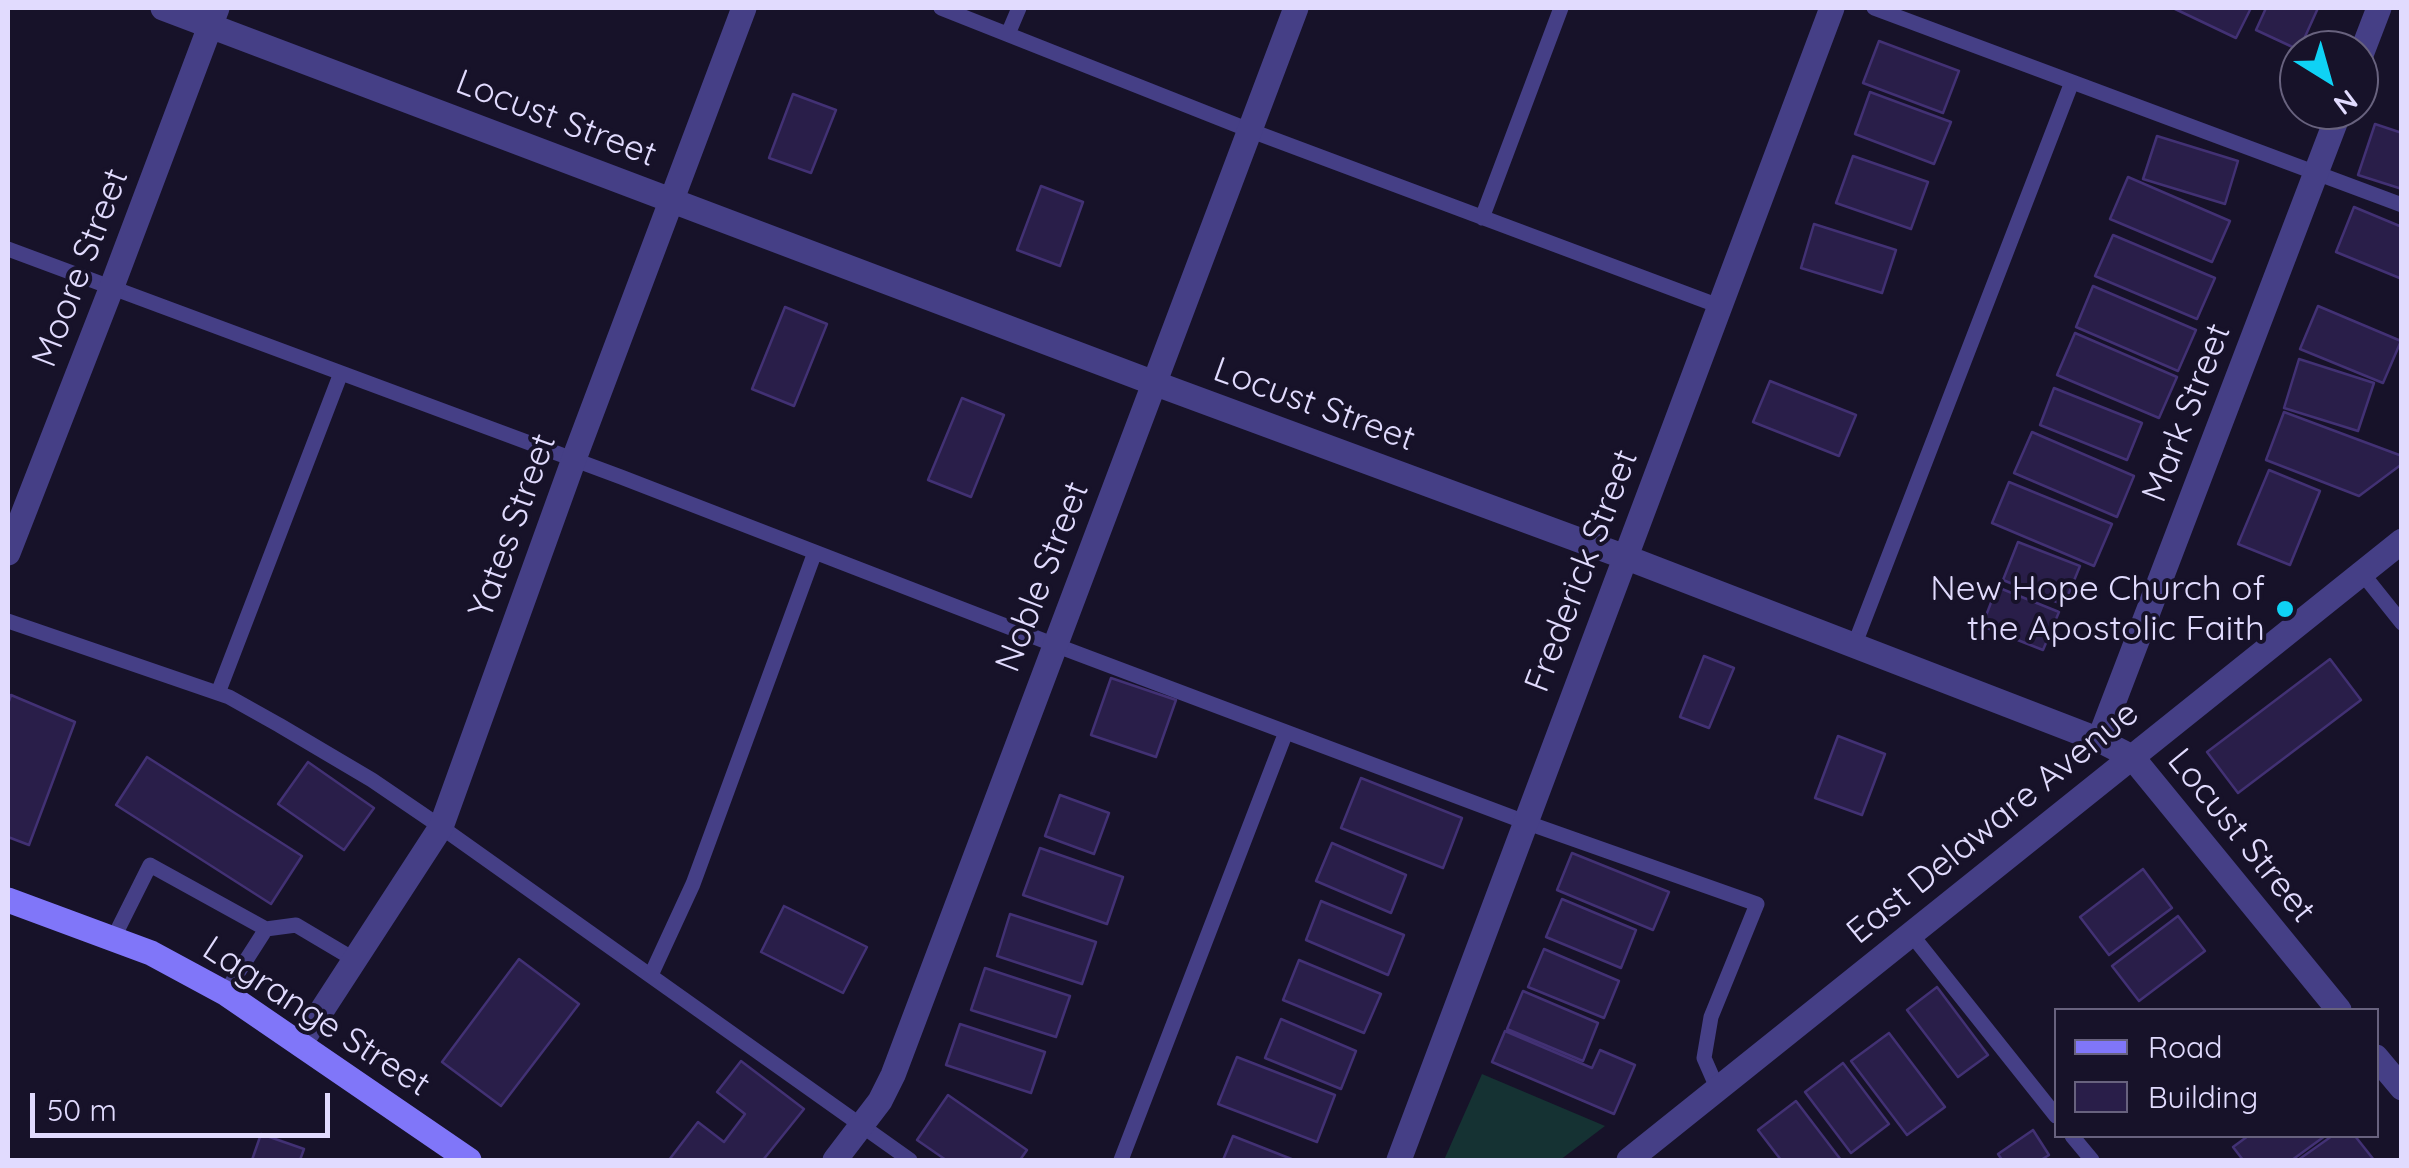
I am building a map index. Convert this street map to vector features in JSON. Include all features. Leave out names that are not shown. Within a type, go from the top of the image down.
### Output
[{"type":"main road","name":"Lagrange Street","points":[[8,900],[151,954],[225,993],[469,1160]]},
{"type":"street","name":"Locust Street","points":[[163,8],[214,16],[671,200],[1625,557],[2099,740],[2132,757],[2336,1008]]},
{"type":"street","name":"Yates Street","points":[[300,1044],[440,827],[744,8]]},
{"type":"street","name":"Noble Street","points":[[835,1160],[880,1101],[893,1074],[1296,8]]},
{"type":"street","name":"Frederick Street","points":[[1399,1160],[1832,8]]},
{"type":"street","name":"Moore Street","points":[[8,553],[214,16]]},
{"type":"street","name":"Mark Street","points":[[2099,740],[2332,130]]},
{"type":"street","name":"East Delaware Avenue","points":[[1629,1160],[2402,541]]},
{"type":"street","points":[[2379,1061],[2402,1088]]},
{"type":"lane","points":[[941,8],[1249,130],[1719,306]]},
{"type":"lane","points":[[1008,34],[1018,8]]},
{"type":"lane","points":[[1482,218],[1561,8]]},
{"type":"lane","points":[[1874,8],[2402,205]]},
{"type":"lane","points":[[1854,646],[2072,82]]},
{"type":"lane","points":[[8,248],[1525,822],[1757,904],[1711,1016],[1704,1058],[1718,1090]]},
{"type":"lane","points":[[218,694],[341,373]]},
{"type":"lane","points":[[651,976],[693,884],[815,552]]},
{"type":"lane","points":[[2362,573],[2402,622]]},
{"type":"lane","points":[[8,621],[218,694],[372,780],[910,1160]]},
{"type":"lane","points":[[1121,1160],[1286,732]]},
{"type":"lane","points":[[114,939],[150,865],[266,929],[296,925],[354,960]]},
{"type":"lane","points":[[225,993],[266,929]]},
{"type":"lane","points":[[1911,934],[2054,1113]]},
{"type":"lane","points":[[2074,1138],[2092,1160]]},
{"type":"green space","points":[[1482,1074],[1605,1126],[1560,1160],[1444,1160]]},
{"type":"building","points":[[2173,8],[2251,8],[2236,38]]},
{"type":"building","points":[[2266,8],[2318,8],[2308,30],[2279,30],[2279,41],[2256,30]]},
{"type":"building","points":[[1879,41],[1959,71],[1943,113],[1863,83]]},
{"type":"building","points":[[1870,92],[1951,122],[1934,164],[1855,134]]},
{"type":"building","points":[[793,94],[836,110],[811,173],[769,158]]},
{"type":"building","points":[[2379,125],[2402,133],[2402,189],[2358,175],[2373,130],[2379,130]]},
{"type":"building","points":[[2157,136],[2238,161],[2225,204],[2143,179]]},
{"type":"building","points":[[1853,156],[1928,182],[1911,229],[1836,203]]},
{"type":"building","points":[[2128,177],[2230,221],[2212,262],[2110,219]]},
{"type":"building","points":[[1041,186],[1083,202],[1060,266],[1017,250]]},
{"type":"building","points":[[2354,207],[2402,227],[2402,279],[2336,252]]},
{"type":"building","points":[[1814,224],[1896,250],[1882,293],[1801,268]]},
{"type":"building","points":[[2113,235],[2215,278],[2197,319],[2095,276]]},
{"type":"building","points":[[2093,286],[2196,330],[2178,371],[2076,327]]},
{"type":"building","points":[[2318,306],[2401,341],[2383,383],[2300,349]]},
{"type":"building","points":[[785,307],[827,324],[794,406],[752,389]]},
{"type":"building","points":[[2075,333],[2177,377],[2159,418],[2057,375]]},
{"type":"building","points":[[2299,359],[2374,383],[2358,431],[2284,408]]},
{"type":"building","points":[[1770,381],[1856,415],[1839,456],[1753,422]]},
{"type":"building","points":[[2054,388],[2142,423],[2127,460],[2040,425]]},
{"type":"building","points":[[962,398],[1004,415],[971,497],[928,480]]},
{"type":"building","points":[[2284,412],[2402,456],[2402,464],[2359,496],[2266,460]]},
{"type":"building","points":[[2032,432],[2134,476],[2117,517],[2014,473]]},
{"type":"building","points":[[2269,470],[2320,491],[2290,565],[2238,544]]},
{"type":"building","points":[[2009,482],[2112,524],[2094,566],[1992,523]]},
{"type":"building","points":[[2018,542],[2080,566],[2064,605],[2003,580]]},
{"type":"building","points":[[1997,587],[2059,612],[2043,650],[1982,626]]},
{"type":"building","points":[[1704,656],[1734,668],[1709,728],[1680,717]]},
{"type":"building","points":[[2330,659],[2361,700],[2238,793],[2207,752]]},
{"type":"building","points":[[1111,678],[1176,700],[1156,757],[1091,735]]},
{"type":"building","points":[[11,695],[75,722],[29,845],[8,837]]},
{"type":"building","points":[[1838,736],[1885,754],[1862,815],[1815,798]]},
{"type":"building","points":[[147,757],[302,856],[271,904],[116,805]]},
{"type":"building","points":[[308,762],[374,808],[344,850],[278,804]]},
{"type":"building","points":[[1361,778],[1462,818],[1443,868],[1341,828]]},
{"type":"building","points":[[1060,795],[1109,813],[1094,854],[1045,836]]},
{"type":"building","points":[[1332,843],[1406,875],[1391,913],[1316,881]]},
{"type":"building","points":[[1040,848],[1123,877],[1107,924],[1023,895]]},
{"type":"building","points":[[1572,853],[1669,892],[1653,930],[1557,890]]},
{"type":"building","points":[[2143,869],[2172,908],[2109,955],[2080,917]]},
{"type":"building","points":[[1562,899],[1636,930],[1621,968],[1546,937]]},
{"type":"building","points":[[1321,901],[1404,935],[1388,975],[1306,940]]},
{"type":"building","points":[[784,906],[867,947],[843,993],[761,952]]},
{"type":"building","points":[[1010,914],[1096,942],[1082,984],[997,956]]},
{"type":"building","points":[[2178,916],[2205,951],[2139,1001],[2112,966]]},
{"type":"building","points":[[1544,949],[1619,981],[1604,1018],[1528,987]]},
{"type":"building","points":[[519,959],[579,1004],[501,1106],[442,1062]]},
{"type":"building","points":[[1299,960],[1381,994],[1364,1033],[1283,1000]]},
{"type":"building","points":[[985,968],[1070,996],[1056,1037],[971,1010]]},
{"type":"building","points":[[1937,987],[1988,1055],[1958,1077],[1907,1010]]},
{"type":"building","points":[[1523,991],[1598,1023],[1583,1061],[1507,1029]]},
{"type":"building","points":[[1281,1019],[1356,1051],[1341,1089],[1265,1058]]},
{"type":"building","points":[[960,1024],[1045,1052],[1031,1093],[946,1065]]},
{"type":"building","points":[[1505,1031],[1592,1068],[1600,1050],[1635,1065],[1614,1114],[1492,1062]]},
{"type":"building","points":[[1889,1033],[1945,1107],[1907,1135],[1851,1061]]},
{"type":"building","points":[[1237,1057],[1335,1095],[1317,1142],[1218,1104]]},
{"type":"building","points":[[741,1061],[804,1109],[763,1160],[669,1160],[698,1122],[724,1142],[745,1114],[717,1092]]},
{"type":"building","points":[[1843,1063],[1889,1124],[1851,1153],[1805,1092]]},
{"type":"building","points":[[948,1095],[1027,1150],[1020,1160],[946,1160],[917,1140]]},
{"type":"building","points":[[1796,1101],[1841,1160],[1781,1160],[1758,1130]]},
{"type":"building","points":[[2033,1130],[2049,1155],[2041,1160],[2002,1160],[1998,1154]]},
{"type":"building","points":[[261,1134],[304,1149],[300,1160],[252,1160]]},
{"type":"building","points":[[1233,1136],[1294,1160],[1223,1160]]},
{"type":"building","points":[[2245,1138],[2322,1138],[2292,1160],[2243,1160],[2233,1147]]},
{"type":"building","points":[[2329,1138],[2357,1138],[2374,1160],[2298,1160]]},
{"type":"place","name":"New Hope Church of the Apostolic Faith","points":[[2285,609]]}]
